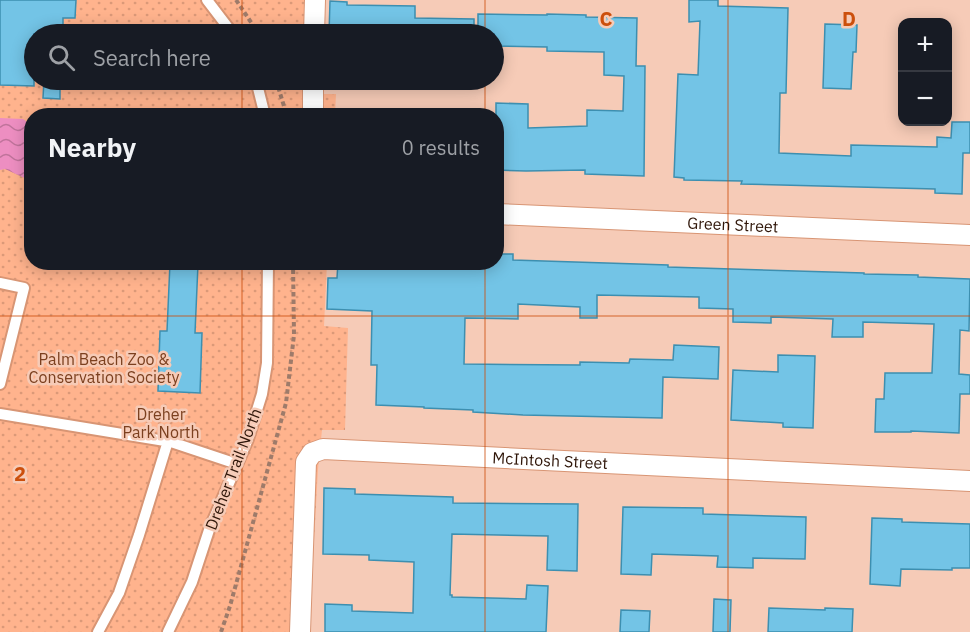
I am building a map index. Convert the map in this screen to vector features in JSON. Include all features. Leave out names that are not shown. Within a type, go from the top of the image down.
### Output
[{"type":"street","points":[[314,24],[315,0]]},
{"type":"street","points":[[313,90],[313,108]]},
{"type":"street","name":"Green Street","points":[[504,214],[970,235]]},
{"type":"street","name":"McIntosh Street","points":[[300,632],[306,462],[312,453],[323,449],[970,481]]},
{"type":"lane","points":[[207,0],[225,24]]},
{"type":"lane","points":[[258,90],[263,108]]},
{"type":"lane","name":"Dreher Trail North","points":[[168,632],[192,582],[209,530],[248,439],[258,405],[267,363],[268,270]]},
{"type":"lane","points":[[0,283],[24,288],[0,384]]},
{"type":"lane","points":[[0,414],[168,441],[237,464]]},
{"type":"lane","points":[[98,632],[119,593],[168,441]]},
{"type":"path","points":[[236,0],[252,24]]},
{"type":"path","points":[[279,90],[285,108]]},
{"type":"path","points":[[221,632],[286,403],[294,335],[293,270]]},
{"type":"green space","name":"Dreher Park North","points":[[0,0],[324,0],[324,24],[24,24],[24,90],[323,90],[323,94],[336,94],[335,108],[24,108],[24,270],[327,270],[324,326],[348,328],[345,430],[322,430],[309,632],[0,632]]},
{"type":"water","points":[[0,118],[23,119],[24,178],[5,169],[0,170]]},
{"type":"building","points":[[0,0],[76,0],[75,18],[63,18],[63,24],[24,24],[24,86],[0,85]]},
{"type":"building","points":[[689,0],[718,0],[718,6],[788,8],[786,93],[780,93],[779,153],[851,156],[851,145],[937,147],[937,137],[951,138],[952,122],[970,122],[970,153],[963,153],[962,194],[935,193],[935,189],[741,184],[742,181],[684,180],[684,178],[674,177],[678,74],[698,75],[700,21],[689,22]]},
{"type":"building","points":[[330,1],[347,2],[347,5],[415,6],[415,18],[474,19],[474,24],[329,24]]},
{"type":"building","points":[[478,14],[637,18],[636,66],[645,66],[644,176],[585,174],[585,170],[504,170],[504,108],[496,108],[496,103],[528,104],[528,128],[587,126],[587,110],[623,111],[624,76],[604,75],[604,52],[547,51],[547,47],[504,46],[504,24],[478,24]]},
{"type":"building","points":[[825,24],[857,25],[851,89],[823,88]]},
{"type":"building","points":[[43,90],[60,90],[60,99],[43,98]]},
{"type":"building","points":[[504,254],[513,254],[513,260],[918,275],[918,277],[970,279],[969,331],[960,330],[959,374],[970,375],[970,394],[960,394],[959,433],[875,432],[876,399],[884,399],[885,373],[932,373],[934,324],[863,322],[863,337],[832,337],[833,319],[771,317],[771,323],[733,322],[733,309],[699,308],[699,297],[597,295],[597,318],[580,318],[580,307],[518,304],[518,319],[465,318],[464,364],[629,363],[630,359],[673,360],[674,345],[719,347],[718,379],[663,377],[662,418],[523,415],[376,405],[377,365],[371,365],[372,311],[327,309],[328,278],[337,278],[338,270],[504,270]]},
{"type":"building","points":[[170,270],[198,270],[195,333],[202,333],[200,393],[158,391],[160,331],[167,331]]},
{"type":"building","points":[[778,355],[815,356],[813,428],[783,427],[783,423],[731,420],[733,370],[778,372]]},
{"type":"building","points":[[324,488],[355,489],[355,494],[453,497],[453,503],[578,504],[577,571],[547,570],[548,536],[452,534],[450,595],[452,597],[526,599],[527,585],[548,586],[546,632],[325,632],[325,604],[352,605],[352,611],[413,613],[414,562],[369,560],[369,555],[323,554]]},
{"type":"building","points":[[623,507],[703,508],[703,514],[806,517],[805,559],[753,558],[753,568],[717,567],[718,556],[652,554],[651,575],[621,574]]},
{"type":"building","points":[[872,518],[902,519],[902,522],[970,524],[970,568],[901,569],[900,586],[870,584]]},
{"type":"building","points":[[714,599],[731,600],[730,632],[713,632]]},
{"type":"building","points":[[769,608],[853,609],[852,632],[768,632]]},
{"type":"building","points":[[621,610],[650,611],[649,632],[620,632]]},
{"type":"park label","name":"Palm Beach Zoo & Conservation Society","points":[[104,368]]}]
